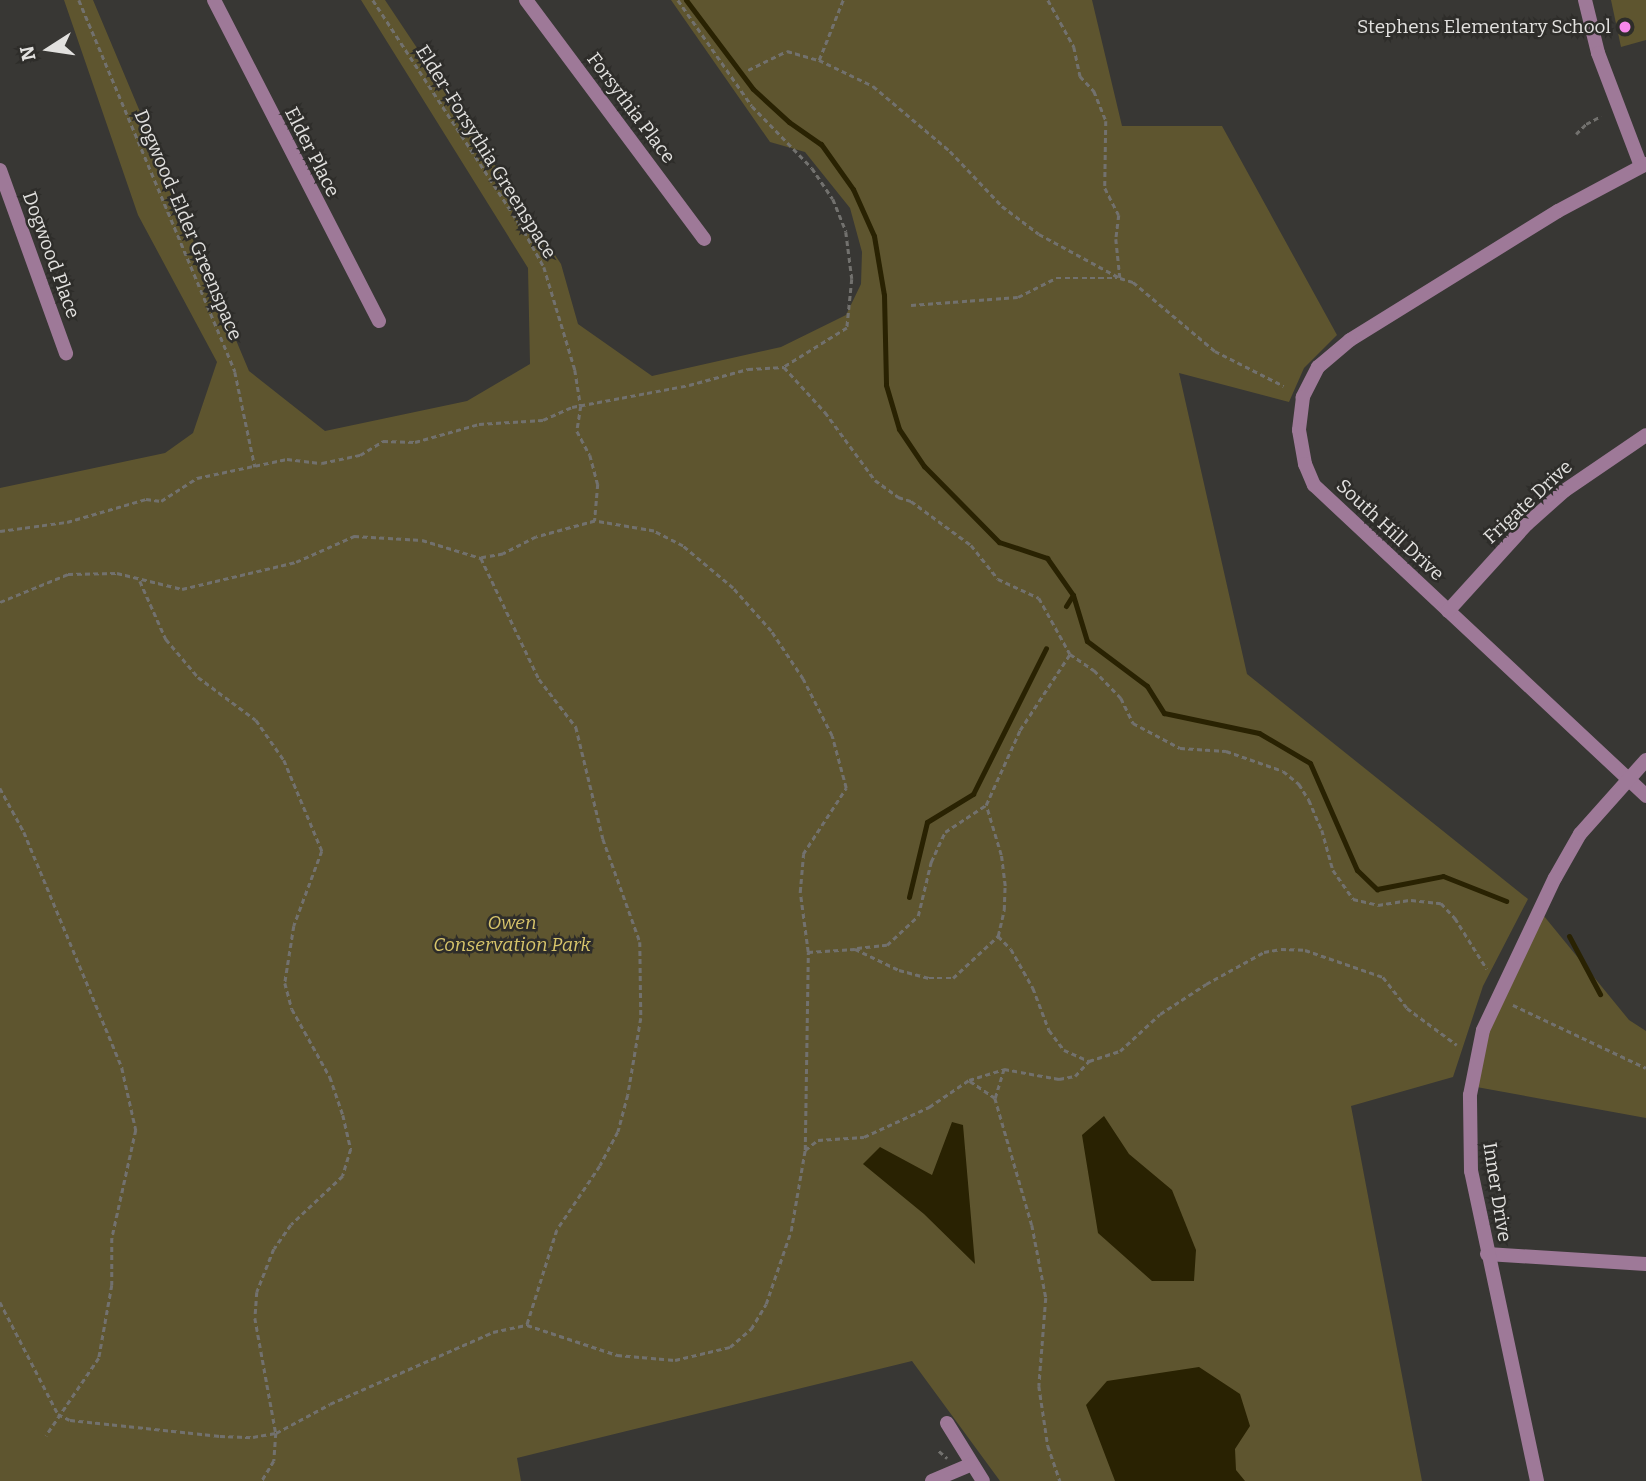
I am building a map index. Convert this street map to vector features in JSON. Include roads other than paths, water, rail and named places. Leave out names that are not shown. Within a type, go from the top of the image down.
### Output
[{"type":"street","name":"Elder Place","points":[[214,0],[379,321]]},
{"type":"street","name":"Forsythia Place","points":[[526,0],[704,239]]},
{"type":"street","points":[[1585,0],[1598,52],[1644,165]]},
{"type":"street","name":"South Hill Drive","points":[[1644,165],[1558,211],[1350,340],[1318,367],[1306,388],[1300,412],[1300,444],[1314,485],[1646,796]]},
{"type":"street","name":"Dogwood Place","points":[[0,170],[66,353]]},
{"type":"street","name":"Frigate Drive","points":[[1448,611],[1527,524],[1592,470],[1646,435]]},
{"type":"street","name":"Inner Drive","points":[[1536,1481],[1471,1171],[1469,1106],[1476,1057],[1496,998],[1580,834],[1646,760]]},
{"type":"street","points":[[1487,1254],[1646,1264]]},
{"type":"street","points":[[947,1423],[983,1481]]},
{"type":"street","points":[[932,1481],[972,1464]]},
{"type":"waterway","points":[[686,0],[753,89],[789,122],[821,144],[853,189],[874,236],[884,295],[886,385],[899,429],[924,466],[999,542],[1047,558],[1073,595],[1087,641],[1147,686],[1164,713],[1259,733],[1310,763],[1357,870],[1377,889],[1443,876],[1506,901]]},
{"type":"waterway","points":[[1066,606],[1073,595]]},
{"type":"waterway","points":[[909,897],[927,822],[973,794],[1046,648]]},
{"type":"waterway","points":[[1569,936],[1600,994]]},
{"type":"place","name":"Stephens Elementary School","points":[[1625,27]]},
{"type":"park label","name":"Owen Conservation Park","points":[[512,934]]}]
